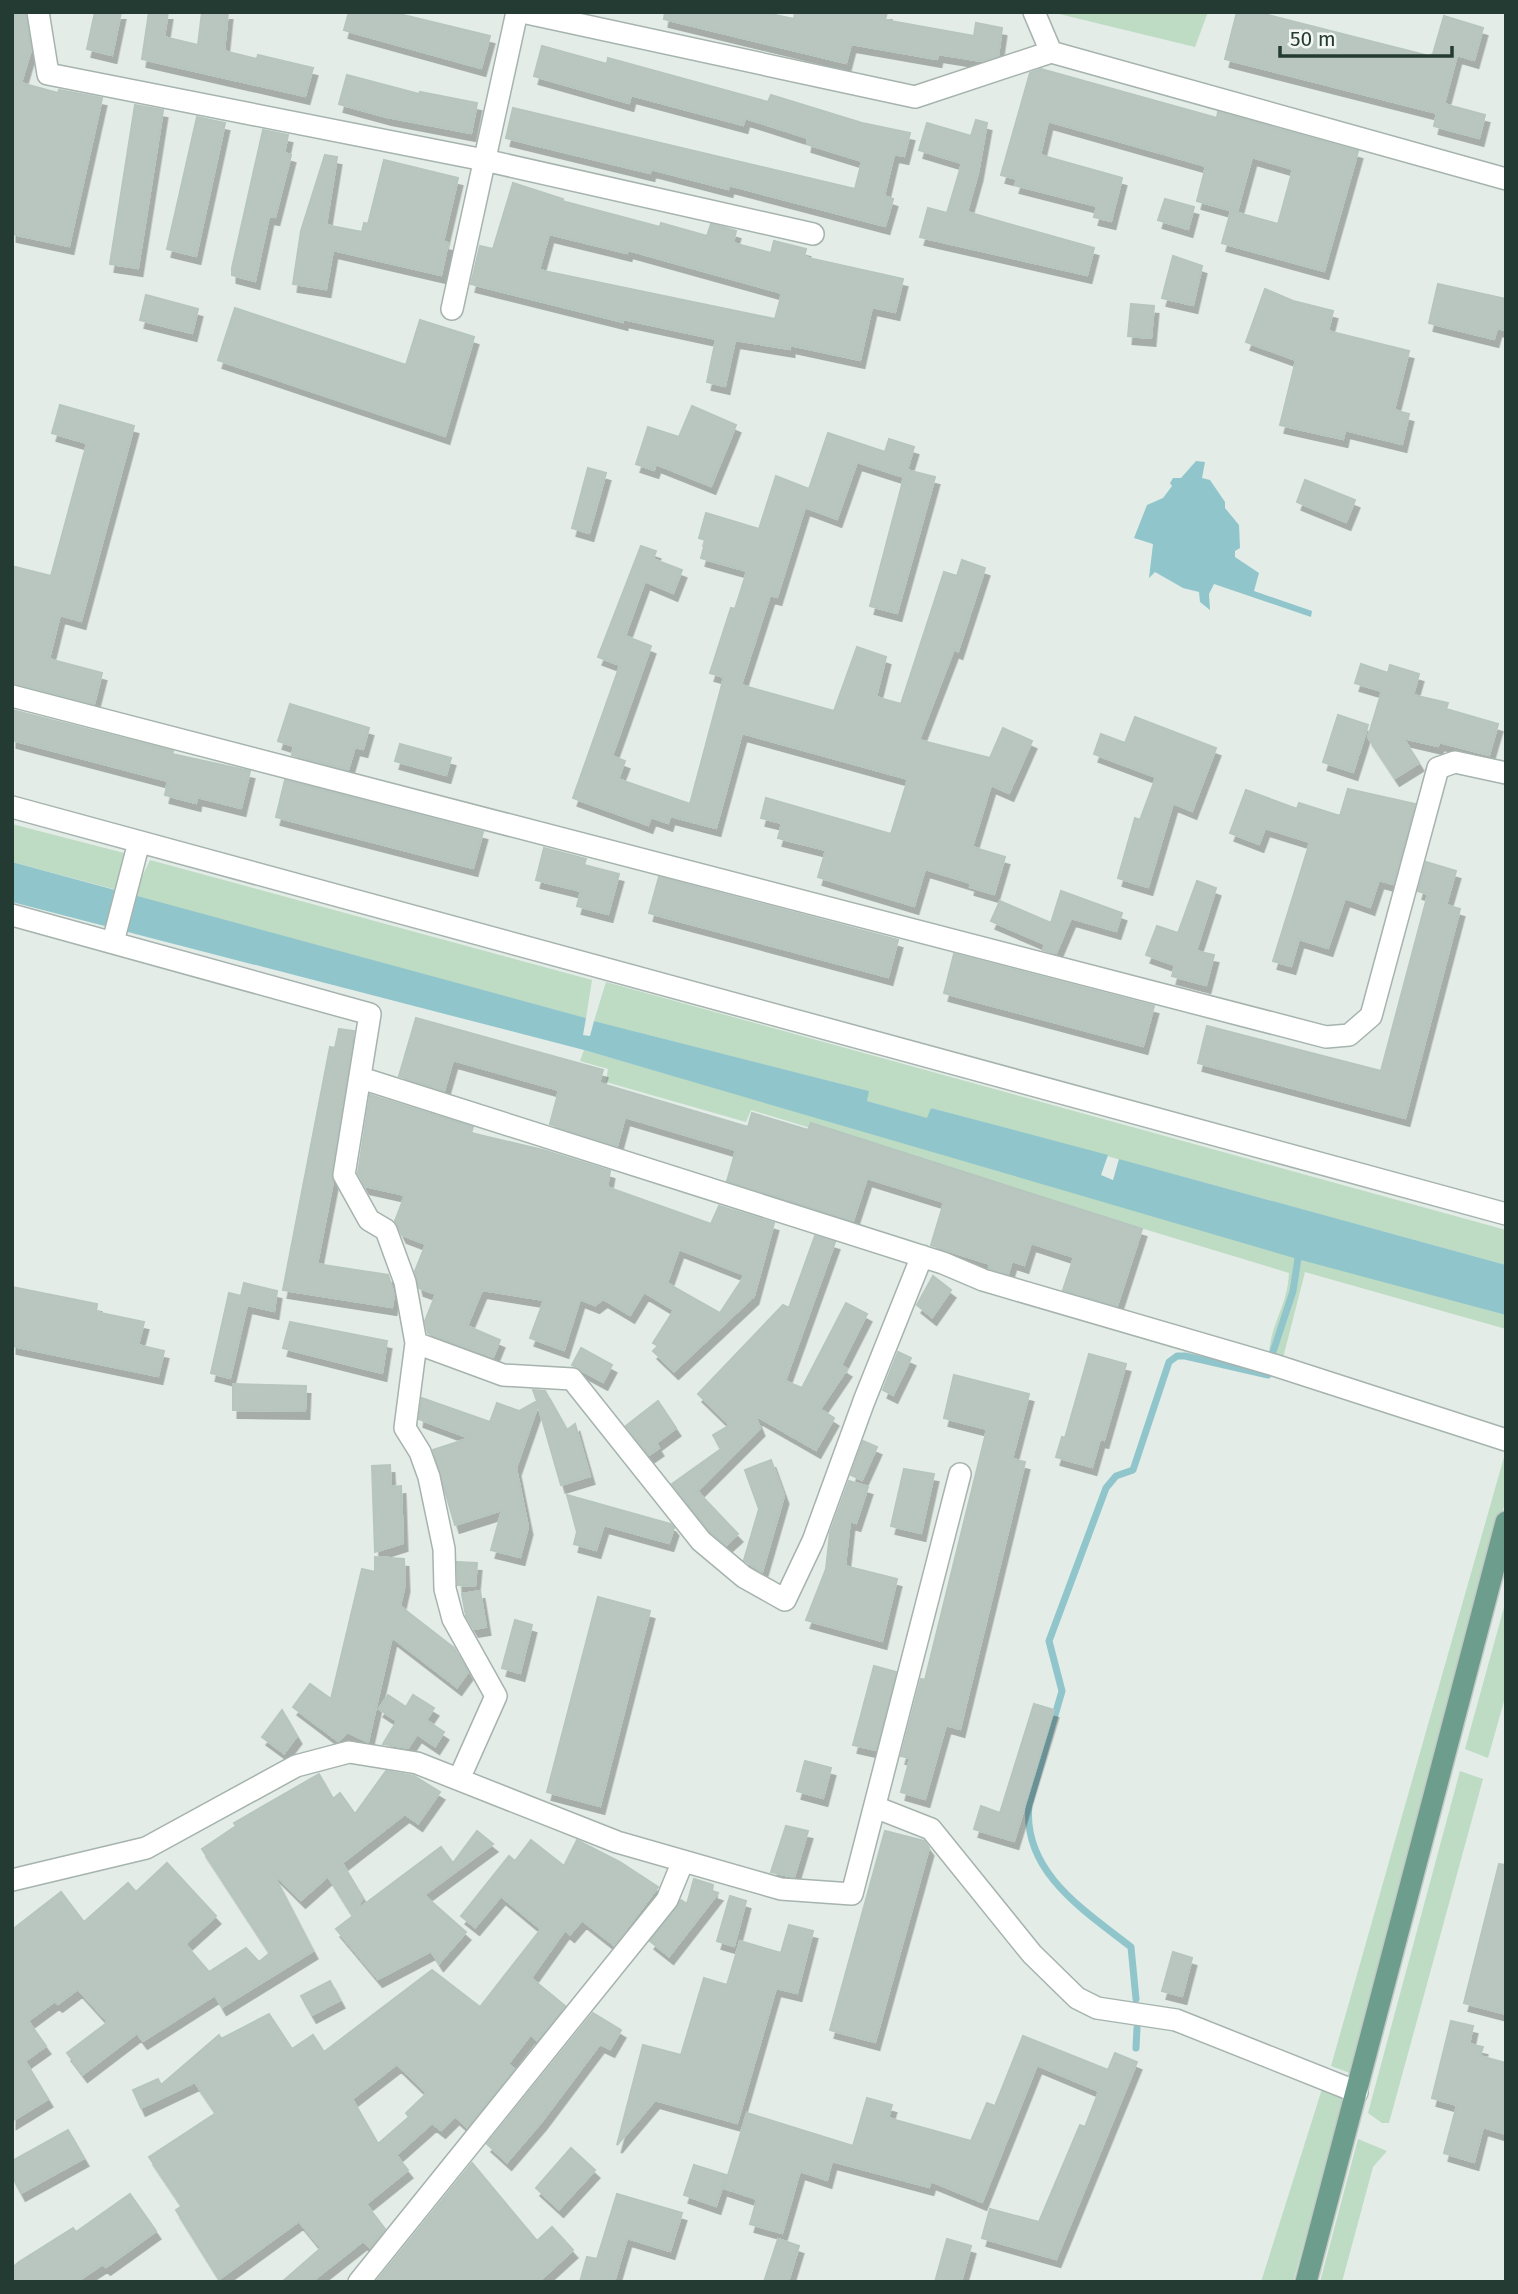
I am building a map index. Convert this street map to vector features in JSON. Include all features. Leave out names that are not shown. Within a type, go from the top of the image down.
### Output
[{"type":"main road","points":[[1306,2282],[1506,1522]]},
{"type":"street","points":[[38,12],[48,74],[484,160],[813,234]]},
{"type":"street","points":[[452,309],[517,12]]},
{"type":"street","points":[[522,12],[915,97],[1051,52],[1506,179]]},
{"type":"street","points":[[1034,12],[1051,52]]},
{"type":"street","points":[[12,696],[1326,1037],[1349,1035],[1371,1016],[1438,768],[1455,762],[1506,773]]},
{"type":"street","points":[[12,807],[1506,1214]]},
{"type":"street","points":[[113,942],[139,842]]},
{"type":"street","points":[[12,915],[370,1014],[362,1078],[344,1175],[369,1220],[386,1230],[405,1282],[416,1343],[405,1428],[420,1452],[429,1477],[444,1549],[444,1589],[453,1619],[496,1696],[459,1779]]},
{"type":"street","points":[[362,1078],[922,1256],[983,1280],[1274,1365],[1506,1440]]},
{"type":"street","points":[[416,1343],[503,1375],[572,1379],[701,1541],[744,1577],[785,1600],[813,1541],[864,1401],[922,1256]]},
{"type":"street","points":[[12,1880],[146,1848],[296,1766],[349,1752],[417,1763],[617,1842],[781,1889],[852,1895],[960,1474]]},
{"type":"street","points":[[874,1807],[931,1829],[1032,1954],[1077,1998],[1097,2008],[1176,2020],[1357,2092]]},
{"type":"street","points":[[359,2282],[667,1900],[683,1861]]},
{"type":"green space","points":[[1051,12],[1208,12],[1195,47]]},
{"type":"green space","points":[[12,824],[128,854],[121,891],[12,862]]},
{"type":"green space","points":[[150,860],[592,980],[586,1018],[133,896]]},
{"type":"green space","points":[[606,982],[1506,1230],[1506,1265],[931,1108],[928,1119],[867,1101],[868,1091],[594,1021]]},
{"type":"green space","points":[[584,1050],[1506,1315],[1506,1329],[1305,1272],[1283,1358],[1269,1353],[1289,1273],[751,1110],[746,1122],[606,1082],[608,1069],[580,1061]]},
{"type":"green space","points":[[1506,1450],[1506,1499],[1350,2073],[1331,2066]]},
{"type":"green space","points":[[1506,1600],[1506,1694],[1488,1758],[1465,1749]]},
{"type":"green space","points":[[1460,1771],[1483,1779],[1389,2123],[1382,2123],[1368,2113]]},
{"type":"green space","points":[[1322,2089],[1345,2096],[1293,2282],[1261,2282]]},
{"type":"green space","points":[[1358,2139],[1387,2151],[1373,2167],[1342,2282],[1320,2282]]},
{"type":"water","points":[[1196,461],[1205,462],[1202,478],[1210,480],[1225,502],[1225,508],[1239,525],[1240,548],[1235,551],[1235,557],[1259,573],[1254,591],[1312,611],[1311,617],[1214,584],[1209,594],[1210,610],[1200,602],[1199,592],[1183,588],[1155,572],[1149,578],[1153,544],[1134,538],[1147,505],[1163,498],[1172,486],[1170,483],[1173,478],[1181,478]]},
{"type":"water","points":[[12,862],[586,1018],[583,1035],[590,1036],[594,1021],[869,1091],[867,1101],[927,1118],[931,1108],[1108,1155],[1101,1175],[1113,1180],[1119,1159],[1506,1265],[1506,1315],[1301,1260],[584,1050],[12,902]]},
{"type":"building","points":[[12,12],[25,12],[31,50],[21,83],[58,93],[59,90],[102,98],[69,246],[12,234]]},
{"type":"building","points":[[95,12],[121,12],[112,55],[87,49]]},
{"type":"building","points":[[149,12],[168,12],[164,37],[198,45],[202,12],[228,12],[224,51],[257,59],[258,55],[313,68],[305,96],[142,59]]},
{"type":"building","points":[[349,12],[391,12],[490,36],[481,68],[344,30]]},
{"type":"building","points":[[665,12],[761,12],[794,19],[795,12],[887,12],[885,20],[974,36],[976,23],[1002,28],[998,56],[981,61],[938,54],[937,59],[851,44],[846,63],[664,19]]},
{"type":"building","points":[[1237,12],[1256,12],[1429,56],[1433,54],[1444,16],[1483,28],[1474,60],[1457,55],[1444,104],[1485,115],[1479,138],[1434,126],[1437,113],[1225,59]]},
{"type":"building","points":[[542,46],[607,64],[608,58],[768,102],[771,95],[862,123],[910,133],[904,156],[894,154],[884,196],[893,199],[885,226],[729,185],[728,189],[651,169],[650,173],[506,138],[513,108],[855,189],[862,161],[807,144],[808,138],[745,118],[743,125],[631,95],[629,103],[534,76]]},
{"type":"building","points":[[1041,69],[1217,118],[1218,112],[1358,151],[1324,271],[1222,243],[1231,211],[1278,224],[1293,169],[1252,157],[1237,212],[1197,201],[1206,166],[1048,121],[1040,155],[1122,178],[1111,221],[1094,217],[1097,206],[1015,185],[1017,179],[1001,175],[1030,73]]},
{"type":"building","points":[[347,75],[419,94],[420,92],[477,103],[471,133],[387,117],[339,104]]},
{"type":"building","points":[[135,105],[163,110],[138,268],[110,264]]},
{"type":"building","points":[[197,117],[225,123],[196,256],[167,249]]},
{"type":"building","points":[[976,120],[987,123],[978,173],[967,212],[1094,248],[1087,275],[920,237],[928,208],[947,213],[962,163],[919,150],[927,123],[971,136]]},
{"type":"building","points":[[263,130],[288,135],[284,153],[291,155],[275,217],[269,216],[255,281],[232,275],[232,268]]},
{"type":"building","points":[[325,155],[337,157],[326,225],[362,232],[364,223],[368,224],[384,160],[458,178],[443,242],[448,243],[441,275],[333,250],[326,289],[293,284],[301,231]]},
{"type":"building","points":[[513,183],[563,199],[562,201],[660,227],[661,223],[707,236],[711,224],[736,231],[733,243],[771,253],[774,241],[806,249],[804,257],[903,279],[895,312],[872,307],[860,360],[790,345],[790,349],[735,340],[725,386],[707,382],[716,339],[623,319],[623,322],[471,284],[480,246],[493,249]],"holes":[[[549,234],[627,253],[628,250],[782,293],[775,319],[539,270]]]},
{"type":"building","points":[[1165,199],[1194,207],[1188,229],[1158,220]]},
{"type":"building","points":[[1173,256],[1202,266],[1193,305],[1162,298]]},
{"type":"building","points":[[1438,284],[1506,299],[1506,330],[1497,328],[1494,339],[1429,323]]},
{"type":"building","points":[[1265,289],[1293,301],[1333,311],[1328,331],[1409,351],[1394,410],[1409,414],[1402,444],[1345,430],[1343,439],[1280,425],[1296,360],[1246,342]]},
{"type":"building","points":[[146,295],[198,309],[192,333],[140,320]]},
{"type":"building","points":[[1131,304],[1154,306],[1151,338],[1128,336]]},
{"type":"building","points":[[235,308],[406,365],[420,320],[474,337],[445,436],[218,360]]},
{"type":"building","points":[[60,405],[134,426],[81,621],[60,615],[49,659],[102,673],[94,704],[12,683],[12,577],[15,567],[51,576],[87,443],[52,433]]},
{"type":"building","points":[[692,406],[736,425],[711,486],[656,464],[654,470],[636,464],[648,427],[679,437]]},
{"type":"building","points":[[828,433],[885,452],[889,439],[914,447],[907,470],[935,477],[897,613],[870,606],[904,477],[857,462],[837,519],[805,507],[777,597],[770,595],[741,685],[834,711],[857,647],[886,657],[876,697],[901,704],[944,572],[957,576],[962,560],[985,568],[958,651],[954,649],[919,740],[990,758],[1003,728],[1032,741],[1009,793],[991,785],[972,847],[1005,857],[994,894],[970,887],[971,883],[925,869],[914,906],[818,877],[826,850],[778,838],[782,823],[761,818],[766,798],[891,834],[908,779],[742,733],[716,828],[670,816],[668,823],[651,817],[648,825],[573,798],[620,665],[598,657],[641,546],[656,551],[653,559],[682,570],[673,593],[645,581],[625,636],[651,646],[612,756],[625,761],[618,779],[690,804],[724,677],[710,673],[731,608],[735,609],[747,571],[701,558],[706,540],[699,538],[706,513],[759,529],[776,476],[809,489]]},
{"type":"building","points":[[588,468],[606,473],[589,533],[572,528]]},
{"type":"building","points":[[1305,480],[1355,500],[1346,522],[1297,502]]},
{"type":"building","points":[[1361,664],[1388,673],[1390,665],[1419,674],[1413,695],[1448,703],[1446,709],[1498,724],[1489,755],[1439,742],[1438,746],[1403,738],[1419,763],[1395,778],[1368,737],[1382,691],[1355,683]]},
{"type":"building","points":[[290,704],[369,728],[363,749],[355,747],[348,770],[292,755],[294,746],[278,741]]},
{"type":"building","points":[[12,710],[173,751],[172,754],[250,771],[241,808],[197,797],[196,803],[165,795],[168,781],[12,740]]},
{"type":"building","points":[[1338,715],[1368,725],[1353,772],[1323,762]]},
{"type":"building","points":[[1135,717],[1216,748],[1192,811],[1173,803],[1148,887],[1118,878],[1135,818],[1140,820],[1156,777],[1094,754],[1101,734],[1125,743]]},
{"type":"building","points":[[400,744],[451,758],[446,775],[395,761]]},
{"type":"building","points":[[285,780],[483,832],[473,868],[276,817]]},
{"type":"building","points":[[1348,789],[1415,804],[1393,884],[1379,880],[1370,907],[1345,898],[1328,948],[1299,939],[1291,966],[1273,961],[1310,842],[1265,828],[1259,844],[1230,833],[1246,790],[1297,809],[1299,803],[1340,816]]},
{"type":"building","points":[[544,848],[586,859],[584,865],[619,874],[608,914],[577,906],[581,891],[536,880]]},
{"type":"building","points":[[1426,862],[1456,871],[1446,905],[1460,909],[1405,1118],[1198,1063],[1207,1026],[1381,1071],[1428,894],[1418,891]]},
{"type":"building","points":[[659,877],[898,940],[888,977],[649,913]]},
{"type":"building","points":[[1197,881],[1216,888],[1196,951],[1214,955],[1206,985],[1172,976],[1175,965],[1146,955],[1157,926],[1178,933]]},
{"type":"building","points":[[1061,891],[1122,913],[1116,931],[1071,918],[1056,953],[1043,950],[1045,944],[991,921],[1000,901],[1051,923]]},
{"type":"building","points":[[954,954],[1154,1006],[1143,1046],[944,993]]},
{"type":"building","points":[[416,1018],[603,1070],[599,1083],[748,1127],[752,1113],[808,1130],[811,1123],[1142,1229],[1117,1306],[1063,1290],[1074,1257],[1031,1243],[1024,1265],[1012,1261],[1008,1274],[989,1268],[990,1264],[931,1245],[944,1202],[867,1178],[853,1221],[727,1181],[736,1150],[625,1117],[617,1146],[550,1124],[559,1090],[453,1060],[444,1091],[399,1076]]},
{"type":"building","points":[[339,1029],[354,1031],[331,1173],[333,1182],[317,1264],[388,1275],[394,1295],[392,1307],[283,1290],[330,1047],[335,1048]]},
{"type":"building","points":[[370,1095],[473,1127],[471,1133],[543,1150],[610,1171],[607,1187],[711,1224],[719,1206],[774,1223],[754,1296],[674,1371],[653,1351],[658,1346],[653,1343],[674,1310],[644,1292],[630,1315],[603,1299],[595,1305],[580,1299],[564,1350],[530,1338],[544,1300],[482,1290],[467,1326],[500,1340],[493,1357],[428,1333],[425,1321],[436,1294],[419,1288],[415,1271],[426,1244],[402,1235],[395,1221],[405,1195],[365,1186],[358,1173]],"holes":[[[679,1249],[745,1275],[720,1313],[667,1283]]]},
{"type":"building","points":[[815,1236],[835,1242],[785,1381],[802,1388],[846,1303],[867,1314],[841,1365],[847,1369],[820,1409],[834,1418],[816,1450],[755,1415],[760,1428],[697,1491],[738,1534],[726,1545],[710,1532],[672,1484],[721,1449],[713,1435],[730,1425],[698,1394],[783,1305],[789,1308]]},
{"type":"building","points":[[933,1276],[951,1290],[932,1317],[917,1305]]},
{"type":"building","points":[[244,1283],[277,1291],[274,1311],[247,1305],[230,1378],[211,1373],[229,1293],[241,1296]]},
{"type":"building","points":[[12,1287],[97,1304],[96,1312],[144,1322],[138,1345],[164,1351],[158,1376],[12,1346]]},
{"type":"building","points":[[290,1322],[387,1341],[382,1373],[283,1348]]},
{"type":"building","points":[[581,1348],[612,1365],[603,1382],[572,1365]]},
{"type":"building","points":[[898,1352],[911,1358],[893,1395],[883,1390]]},
{"type":"building","points":[[1089,1354],[1126,1364],[1104,1440],[1100,1439],[1092,1467],[1056,1457],[1062,1437],[1065,1438]]},
{"type":"building","points":[[954,1375],[1029,1394],[1012,1459],[1025,1462],[960,1729],[946,1725],[925,1799],[901,1792],[910,1758],[901,1756],[921,1679],[925,1680],[987,1429],[944,1418]]},
{"type":"building","points":[[233,1384],[306,1386],[305,1411],[233,1410]]},
{"type":"building","points":[[533,1390],[545,1391],[567,1430],[575,1424],[590,1476],[561,1485],[538,1405],[516,1468],[528,1527],[520,1557],[491,1550],[502,1510],[455,1525],[433,1450],[470,1438],[419,1419],[422,1398],[490,1422],[497,1403],[519,1411],[537,1401]]},
{"type":"building","points":[[658,1401],[676,1428],[656,1443],[659,1448],[649,1455],[626,1426]]},
{"type":"building","points":[[863,1441],[877,1447],[862,1480],[851,1475]]},
{"type":"building","points":[[771,1460],[784,1496],[762,1572],[744,1560],[759,1509],[745,1470]]},
{"type":"building","points":[[390,1465],[391,1487],[401,1486],[403,1543],[375,1552],[372,1466]]},
{"type":"building","points":[[904,1469],[934,1474],[921,1533],[891,1526]]},
{"type":"building","points":[[849,1481],[868,1487],[856,1523],[850,1521],[845,1566],[897,1579],[882,1641],[806,1620],[826,1569],[830,1533]]},
{"type":"building","points":[[567,1495],[671,1524],[674,1528],[669,1543],[604,1525],[596,1550],[574,1544],[577,1532]]},
{"type":"building","points":[[375,1557],[404,1559],[405,1584],[400,1606],[454,1648],[468,1672],[457,1687],[392,1637],[368,1742],[348,1732],[338,1741],[293,1707],[310,1684],[331,1699],[362,1569],[375,1572]]},
{"type":"building","points":[[457,1562],[477,1563],[475,1586],[458,1585]]},
{"type":"building","points":[[480,1591],[486,1627],[474,1629],[466,1616],[462,1594]]},
{"type":"building","points":[[598,1597],[650,1611],[600,1806],[547,1792]]},
{"type":"building","points":[[515,1620],[532,1625],[520,1673],[502,1668]]},
{"type":"building","points":[[874,1666],[896,1672],[876,1750],[853,1745]]},
{"type":"building","points":[[388,1695],[406,1707],[413,1695],[434,1708],[426,1720],[444,1732],[435,1746],[417,1734],[408,1748],[383,1744],[397,1721],[379,1709]]},
{"type":"building","points":[[1034,1704],[1054,1710],[1014,1841],[974,1829],[981,1806],[1000,1813]]},
{"type":"building","points":[[282,1710],[297,1736],[284,1753],[262,1737]]},
{"type":"building","points":[[805,1761],[831,1768],[823,1798],[797,1791]]},
{"type":"building","points":[[386,1771],[414,1776],[440,1792],[418,1823],[405,1814],[342,1863],[363,1898],[354,1912],[441,1847],[453,1863],[477,1831],[493,1844],[424,1895],[466,1932],[439,1963],[431,1951],[378,1979],[336,1929],[353,1916],[328,1876],[301,1900],[271,1870],[313,1951],[222,2007],[215,1995],[143,2041],[137,2033],[83,2074],[67,2053],[108,2022],[78,1989],[58,2004],[55,2001],[28,2021],[46,2046],[25,2061],[48,2099],[12,2121],[12,1930],[61,1892],[84,1922],[128,1883],[136,1892],[167,1863],[216,1916],[185,1944],[209,1972],[246,1948],[259,1962],[270,1953],[202,1849],[236,1826],[234,1823],[319,1774],[333,1799],[340,1793],[355,1814]]},
{"type":"building","points":[[786,1826],[808,1831],[794,1877],[771,1872]]},
{"type":"building","points":[[885,1831],[924,1841],[929,1848],[875,2042],[830,2030]]},
{"type":"building","points":[[531,1840],[564,1866],[577,1840],[620,1862],[658,1887],[614,1945],[582,1920],[570,1934],[565,1930],[531,1978],[565,2006],[537,2040],[531,2034],[508,2064],[514,2069],[467,2127],[455,2116],[441,2130],[432,2123],[396,2155],[408,2170],[366,2204],[385,2229],[370,2247],[363,2241],[311,2282],[282,2282],[321,2248],[299,2221],[219,2279],[176,2210],[182,2206],[149,2157],[216,2113],[195,2082],[141,2108],[133,2090],[158,2079],[161,2085],[219,2035],[221,2039],[269,2014],[292,2049],[313,2035],[324,2052],[432,1970],[480,2007],[541,1929],[501,1896],[475,1927],[461,1916],[509,1856],[515,1861]],"holes":[[[397,2064],[427,2093],[406,2113],[409,2117],[378,2144],[352,2099]]]},
{"type":"building","points":[[1499,1864],[1506,1865],[1506,2014],[1464,2003]]},
{"type":"building","points":[[694,1879],[713,1885],[712,1891],[718,1893],[669,1956],[650,1941],[681,1900],[687,1904]]},
{"type":"building","points":[[730,1896],[746,1901],[734,1946],[717,1941]]},
{"type":"building","points":[[789,1925],[813,1931],[797,1993],[776,1988],[737,2123],[655,2100],[617,2145],[643,2045],[681,2055],[704,1978],[727,1985],[740,1941],[781,1953]]},
{"type":"building","points":[[1173,1952],[1192,1958],[1182,1996],[1162,1991]]},
{"type":"building","points":[[330,1981],[340,2000],[312,2015],[301,1996]]},
{"type":"building","points":[[593,2013],[621,2030],[610,2049],[600,2044],[542,2121],[507,2162],[487,2144]]},
{"type":"building","points":[[1451,2021],[1473,2026],[1469,2044],[1483,2047],[1480,2056],[1506,2063],[1506,2134],[1483,2127],[1474,2162],[1444,2153],[1457,2105],[1432,2098]]},
{"type":"building","points":[[1023,2036],[1108,2070],[1115,2053],[1137,2062],[1056,2259],[982,2238],[990,2209],[1039,2222],[1080,2125],[1085,2127],[1099,2091],[1037,2065],[982,2202],[931,2181],[929,2187],[832,2161],[827,2180],[800,2171],[782,2233],[750,2224],[757,2199],[724,2188],[747,2113],[853,2146],[867,2098],[892,2105],[888,2118],[971,2141],[987,2103],[995,2106]]},
{"type":"building","points":[[68,2130],[84,2158],[21,2193],[12,2176],[12,2161]]},
{"type":"building","points":[[571,2148],[595,2170],[559,2209],[536,2188]]},
{"type":"building","points":[[472,2163],[537,2241],[552,2227],[573,2250],[538,2282],[376,2282]]},
{"type":"building","points":[[694,2165],[726,2175],[716,2206],[684,2195]]},
{"type":"building","points":[[130,2194],[156,2231],[106,2267],[103,2264],[76,2282],[12,2282],[12,2268],[19,2262],[73,2228],[76,2232]]},
{"type":"building","points":[[617,2194],[682,2213],[670,2251],[627,2238],[614,2282],[580,2282],[587,2257],[597,2259]]},
{"type":"building","points":[[778,2239],[799,2246],[788,2282],[764,2282]]},
{"type":"building","points":[[947,2239],[971,2246],[961,2282],[935,2282]]},
{"type":"waterway","points":[[1273,1352],[1293,1291],[1299,1252]]},
{"type":"waterway","points":[[1136,1999],[1131,1947],[1060,1888],[1046,1870],[1029,1829],[1029,1805],[1062,1691],[1049,1641],[1106,1488],[1116,1476],[1133,1470],[1169,1362],[1177,1356],[1185,1356],[1268,1375]]},
{"type":"waterway","points":[[1136,2048],[1137,2028]]}]
